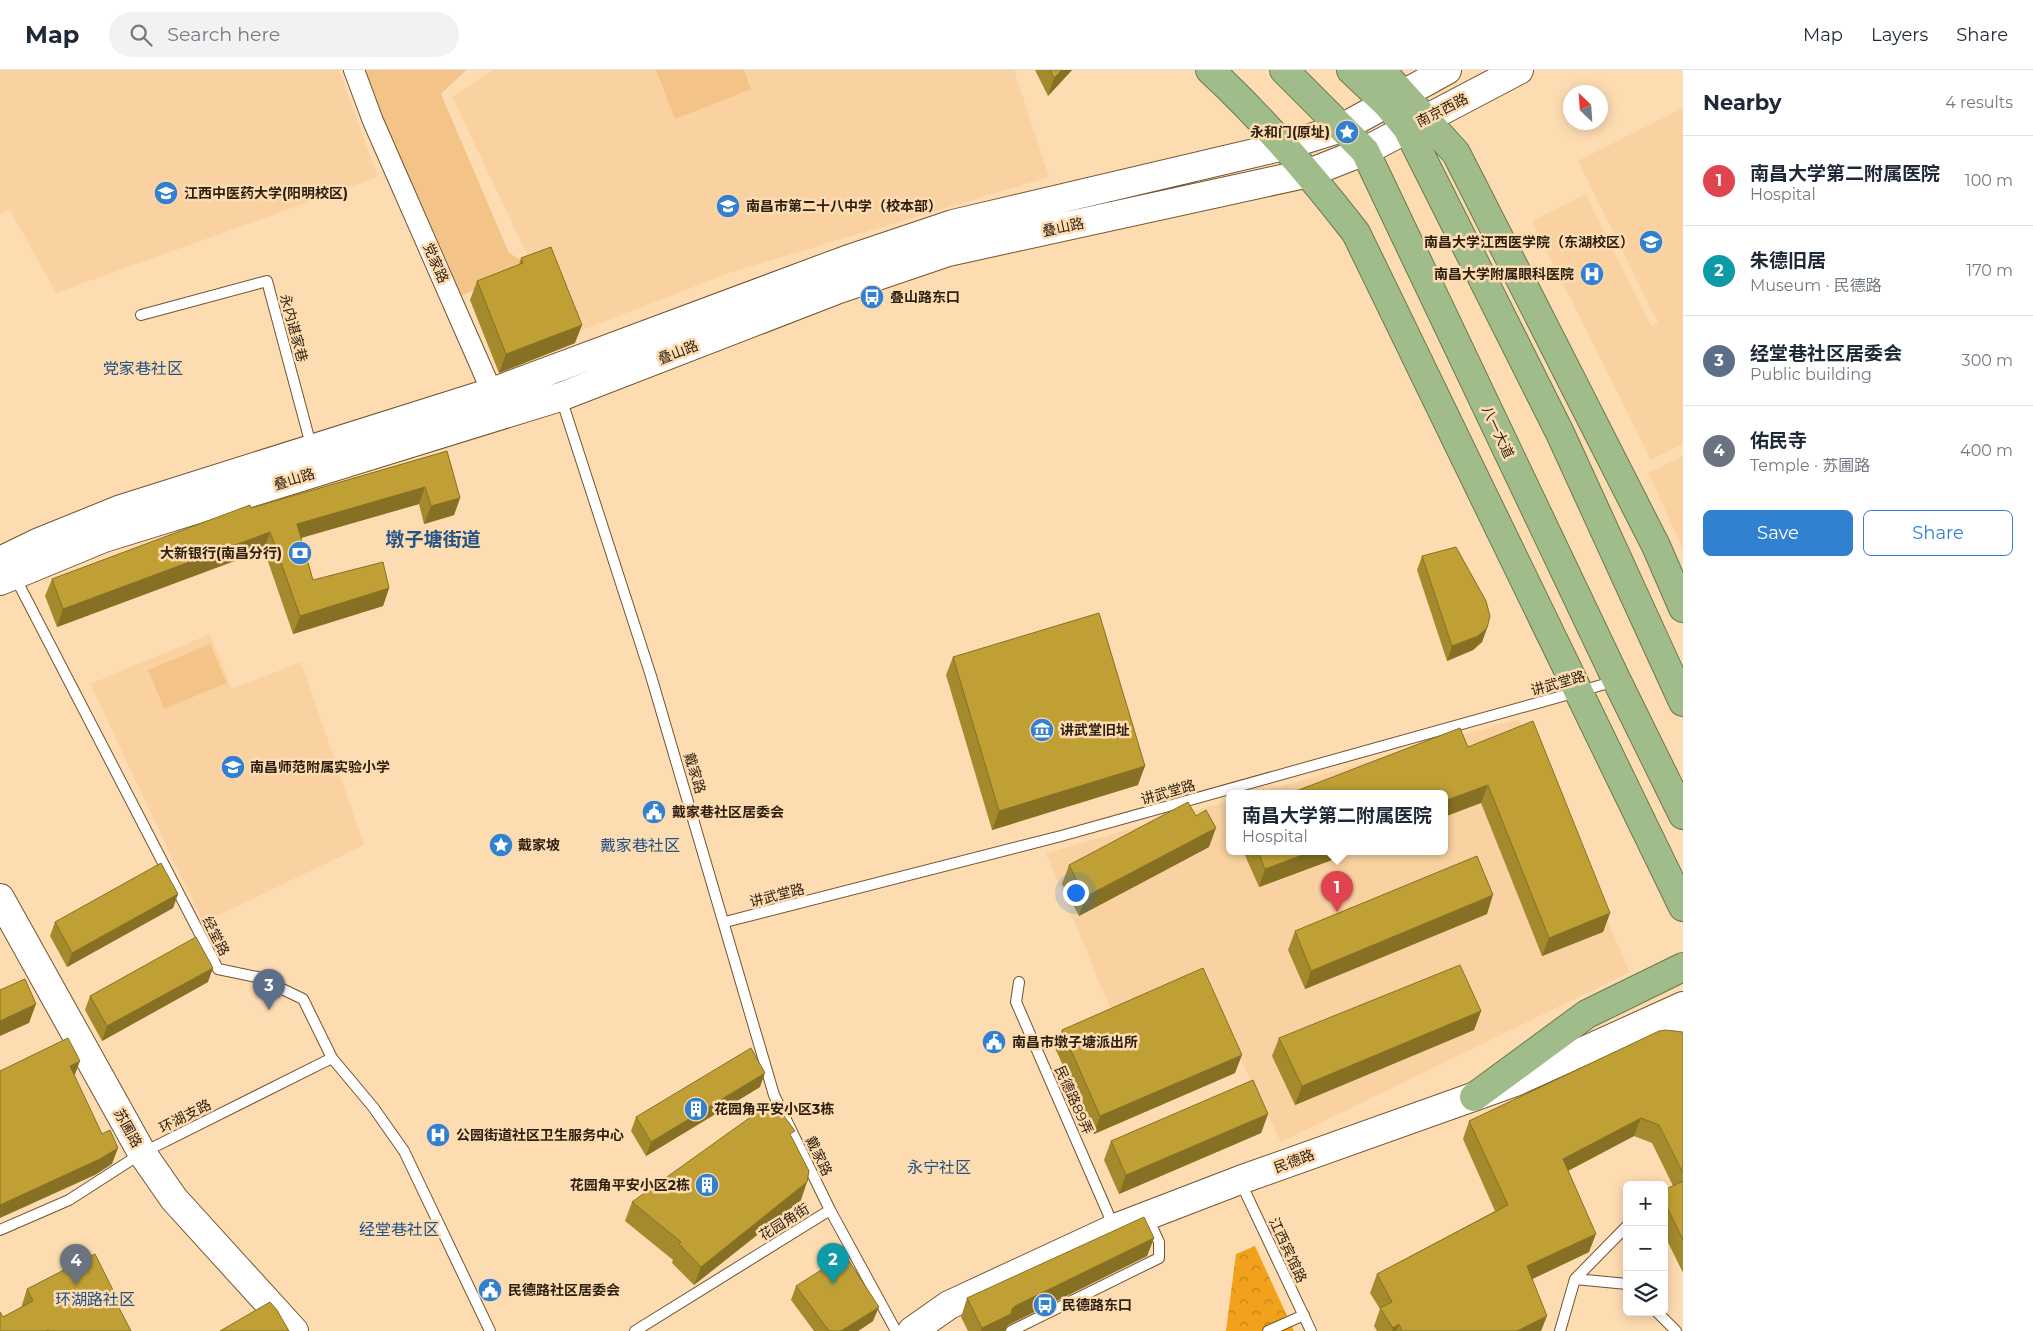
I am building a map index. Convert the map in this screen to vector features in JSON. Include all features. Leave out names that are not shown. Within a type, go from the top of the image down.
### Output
[{"type":"highway","points":[[1210,70],[1233,91],[1309,172],[1356,233],[1683,907]]},
{"type":"highway","name":"八一大道","points":[[1284,70],[1365,151],[1617,681],[1683,815]]},
{"type":"highway","points":[[1351,70],[1395,99]]},
{"type":"highway","points":[[1381,70],[1395,99],[1416,124],[1456,153],[1656,546],[1683,608]]},
{"type":"highway","points":[[1416,124],[1683,701]]},
{"type":"highway","points":[[1474,1097],[1587,1014],[1683,967]]},
{"type":"main road","points":[[1342,128],[1446,70]]},
{"type":"main road","name":"南京西路","points":[[1365,151],[1520,70]]},
{"type":"main road","name":"叠山路","points":[[4,572],[37,543],[121,509],[492,392],[846,260],[953,224],[1284,146],[1342,128]]},
{"type":"main road","name":"叠山路","points":[[4,572],[104,538],[560,398],[839,289],[948,252],[1309,172],[1365,151]]},
{"type":"main road","name":"苏圃路","points":[[0,898],[142,1153],[174,1199],[294,1331]]},
{"type":"main road","name":"民德路","points":[[912,1331],[949,1305],[1115,1228],[1240,1180],[1515,1082],[1683,1006]]},
{"type":"street","name":"党家路","points":[[354,70],[373,121],[492,392]]},
{"type":"street","points":[[492,392],[560,398]]},
{"type":"street","points":[[1582,1052],[1662,1032],[1683,1030]]},
{"type":"lane","name":"永内谌家巷","points":[[141,315],[267,281],[312,450]]},
{"type":"lane","name":"戴家路","points":[[560,398],[652,676],[774,1095],[830,1210]]},
{"type":"lane","name":"经堂路","points":[[4,572],[218,970],[257,977],[303,999],[332,1058],[374,1107],[404,1151],[490,1331]]},
{"type":"lane","name":"讲武堂路","points":[[1226,790],[1617,681]]},
{"type":"lane","name":"讲武堂路","points":[[725,922],[1061,836],[1226,790]]},
{"type":"lane","name":"民德路89弄","points":[[1019,982],[1016,1002],[1115,1228]]},
{"type":"lane","name":"环湖支路","points":[[0,1230],[69,1200],[142,1153],[332,1058]]},
{"type":"lane","name":"江西宾馆路","points":[[1240,1180],[1311,1331]]},
{"type":"lane","name":"花园角街","points":[[635,1331],[830,1210],[896,1331]]},
{"type":"lane","points":[[1011,1331],[1158,1258],[1158,1242],[1147,1215]]},
{"type":"lane","points":[[1560,1331],[1575,1279],[1623,1230]]},
{"type":"lane","points":[[1575,1279],[1623,1284]]},
{"type":"lane","points":[[1268,1331],[1304,1315]]},
{"type":"lane","points":[[1661,1316],[1676,1331]]},
{"type":"shaded area","name":"江西中医药大学(阳明校区)","points":[[0,70],[339,70],[378,177],[56,293],[10,210],[0,214]]},
{"type":"shaded area","points":[[364,70],[466,70],[441,94],[509,253],[526,263],[462,296],[379,109]]},
{"type":"shaded area","name":"南昌市第二十八中学（校本部）","points":[[493,70],[1014,70],[1049,177],[732,272],[580,331],[527,254],[452,97]]},
{"type":"shaded area","points":[[656,70],[744,70],[751,89],[675,119]]},
{"type":"shaded area","name":"南昌大学江西医学院（东湖校区）","points":[[1683,108],[1683,444],[1651,460],[1532,221],[1586,194],[1651,326],[1658,323],[1578,161]]},
{"type":"shaded area","points":[[1683,456],[1683,549],[1648,473]]},
{"type":"shaded area","name":"南昌师范附属实验小学","points":[[210,634],[232,689],[301,662],[364,845],[203,923],[90,684]]},
{"type":"shaded area","points":[[210,644],[227,683],[164,709],[148,670]]},
{"type":"shaded area","points":[[1519,719],[1630,972],[1281,1142],[1202,981],[1116,1022],[1046,853],[1226,802],[1226,855],[1448,855],[1448,790],[1268,790]]},
{"type":"green space","points":[[1255,1246],[1294,1331],[1226,1331],[1236,1254]]},
{"type":"building","points":[[1050,70],[1062,70],[1054,78]]},
{"type":"building","points":[[551,247],[582,325],[506,354],[477,281],[523,263],[521,258]]},
{"type":"building","points":[[447,451],[460,498],[431,506],[425,487],[297,524],[313,580],[383,562],[389,588],[300,616],[270,532],[63,609],[52,579],[250,505],[251,508]]},
{"type":"building","points":[[1456,547],[1486,601],[1490,616],[1487,628],[1478,636],[1452,646],[1422,556]]},
{"type":"building","name":"讲武堂旧址","points":[[1099,613],[1145,766],[999,811],[953,657]]},
{"type":"building","points":[[1533,721],[1610,913],[1549,938],[1488,785],[1448,800],[1448,790],[1299,790],[1460,728],[1468,747]]},
{"type":"building","points":[[1188,802],[1196,816],[1206,810],[1216,828],[1085,897],[1069,865]]},
{"type":"building","points":[[1260,855],[1302,855],[1265,869]]},
{"type":"building","points":[[1477,856],[1493,895],[1311,971],[1295,931]]},
{"type":"building","points":[[161,863],[178,894],[72,953],[55,922]]},
{"type":"building","points":[[196,937],[213,968],[107,1026],[90,996]]},
{"type":"building","points":[[1460,965],[1481,1011],[1302,1086],[1279,1038]]},
{"type":"building","points":[[1203,968],[1242,1055],[1100,1116],[1062,1030]]},
{"type":"building","points":[[25,979],[36,1004],[0,1021],[0,990]]},
{"type":"building","points":[[1659,1031],[1683,1032],[1683,1173],[1659,1125],[1641,1118],[1563,1159],[1596,1234],[1527,1266],[1547,1316],[1517,1331],[1402,1331],[1399,1324],[1393,1328],[1380,1308],[1392,1302],[1377,1274],[1508,1205],[1469,1121]]},
{"type":"building","points":[[68,1038],[80,1061],[70,1066],[102,1134],[110,1130],[118,1148],[100,1159],[0,1205],[0,1071]]},
{"type":"building","name":"花园角平安小区3栋","points":[[751,1048],[765,1073],[651,1142],[636,1117]]},
{"type":"building","points":[[1253,1080],[1268,1114],[1126,1175],[1111,1141]]},
{"type":"building","points":[[773,1101],[795,1131],[790,1134],[809,1171],[807,1182],[701,1267],[679,1244],[681,1242],[632,1202]]},
{"type":"building","points":[[1683,1181],[1683,1240],[1668,1209],[1668,1188]]},
{"type":"building","points":[[1144,1217],[1154,1238],[1015,1306],[1011,1314],[982,1328],[967,1298]]},
{"type":"building","points":[[95,1254],[131,1331],[0,1331],[0,1312],[3,1317],[33,1301],[27,1289]]},
{"type":"building","points":[[845,1255],[879,1307],[841,1331],[829,1331],[796,1286]]},
{"type":"building","points":[[270,1302],[289,1331],[220,1331]]},
{"type":"place","name":"永和门(原址)","points":[[1347,132]]},
{"type":"place","name":"江西中医药大学(阳明校区)","points":[[166,193]]},
{"type":"place","name":"南昌市第二十八中学（校本部）","points":[[728,206]]},
{"type":"place","name":"南昌大学江西医学院（东湖校区）","points":[[1651,242]]},
{"type":"place","name":"南昌大学附属眼科医院","points":[[1592,274]]},
{"type":"place","name":"叠山路东口","points":[[872,297]]},
{"type":"place","name":"大新银行(南昌分行)","points":[[300,553]]},
{"type":"place","name":"讲武堂旧址","points":[[1042,730]]},
{"type":"place","name":"南昌师范附属实验小学","points":[[233,767]]},
{"type":"place","name":"戴家巷社区居委会","points":[[654,812]]},
{"type":"place","name":"戴家坡","points":[[501,845]]},
{"type":"place","name":"南昌大学第二附属医院","points":[[1337,912]]},
{"type":"place","name":"经堂巷社区居委会","points":[[269,1010]]},
{"type":"place","name":"南昌市墩子塘派出所","points":[[994,1042]]},
{"type":"place","name":"花园角平安小区3栋","points":[[696,1109]]},
{"type":"place","name":"公园街道社区卫生服务中心","points":[[438,1135]]},
{"type":"place","name":"花园角平安小区2栋","points":[[707,1185]]},
{"type":"place","name":"朱德旧居","points":[[833,1284]]},
{"type":"place","name":"佑民寺","points":[[76,1285]]},
{"type":"place","name":"民德路社区居委会","points":[[490,1290]]},
{"type":"place","name":"民德路东口","points":[[1045,1305]]},
{"type":"district","name":"党家巷社区","points":[[143,368]]},
{"type":"district","name":"墩子塘街道","points":[[433,539]]},
{"type":"district","name":"戴家巷社区","points":[[640,845]]},
{"type":"district","name":"永宁社区","points":[[939,1167]]},
{"type":"district","name":"经堂巷社区","points":[[399,1229]]},
{"type":"district","name":"环湖路社区","points":[[95,1299]]}]
